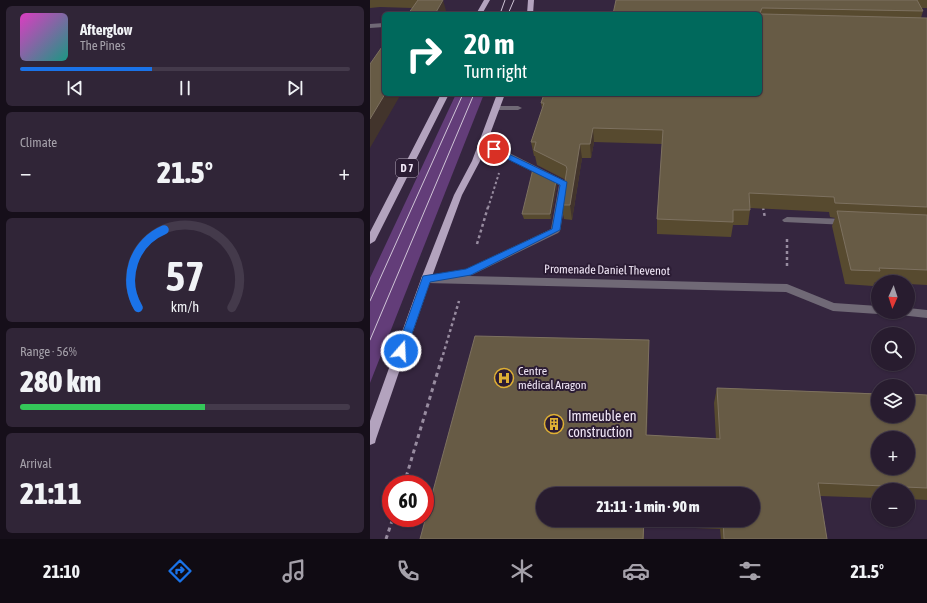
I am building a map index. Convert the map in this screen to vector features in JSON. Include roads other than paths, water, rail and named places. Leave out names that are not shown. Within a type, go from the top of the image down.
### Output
[{"type":"main road","points":[[480,12],[486,0]]},
{"type":"main road","points":[[530,12],[531,0]]},
{"type":"main road","name":"D 7","points":[[370,241],[444,96]]},
{"type":"main road","points":[[370,439],[426,279],[458,195],[476,161],[500,96]]},
{"type":"street","points":[[370,26],[382,25]]},
{"type":"street","points":[[496,108],[518,108]]},
{"type":"street","points":[[426,279],[468,272],[556,230],[564,184],[530,166],[504,155],[483,143]]},
{"type":"street","points":[[787,220],[857,223]]},
{"type":"street","name":"Promenade Daniel Thevenot","points":[[426,279],[787,288],[832,307],[871,310]]},
{"type":"street","points":[[915,313],[927,314]]},
{"type":"tram line","points":[[501,12],[505,0]]},
{"type":"tram line","points":[[509,12],[514,0]]},
{"type":"tram line","points":[[370,301],[462,96]]},
{"type":"tram line","points":[[370,340],[473,96]]},
{"type":"place","name":"Centre médical Aragon","points":[[504,378]]},
{"type":"place","name":"Immeuble en construction","points":[[554,424]]}]
